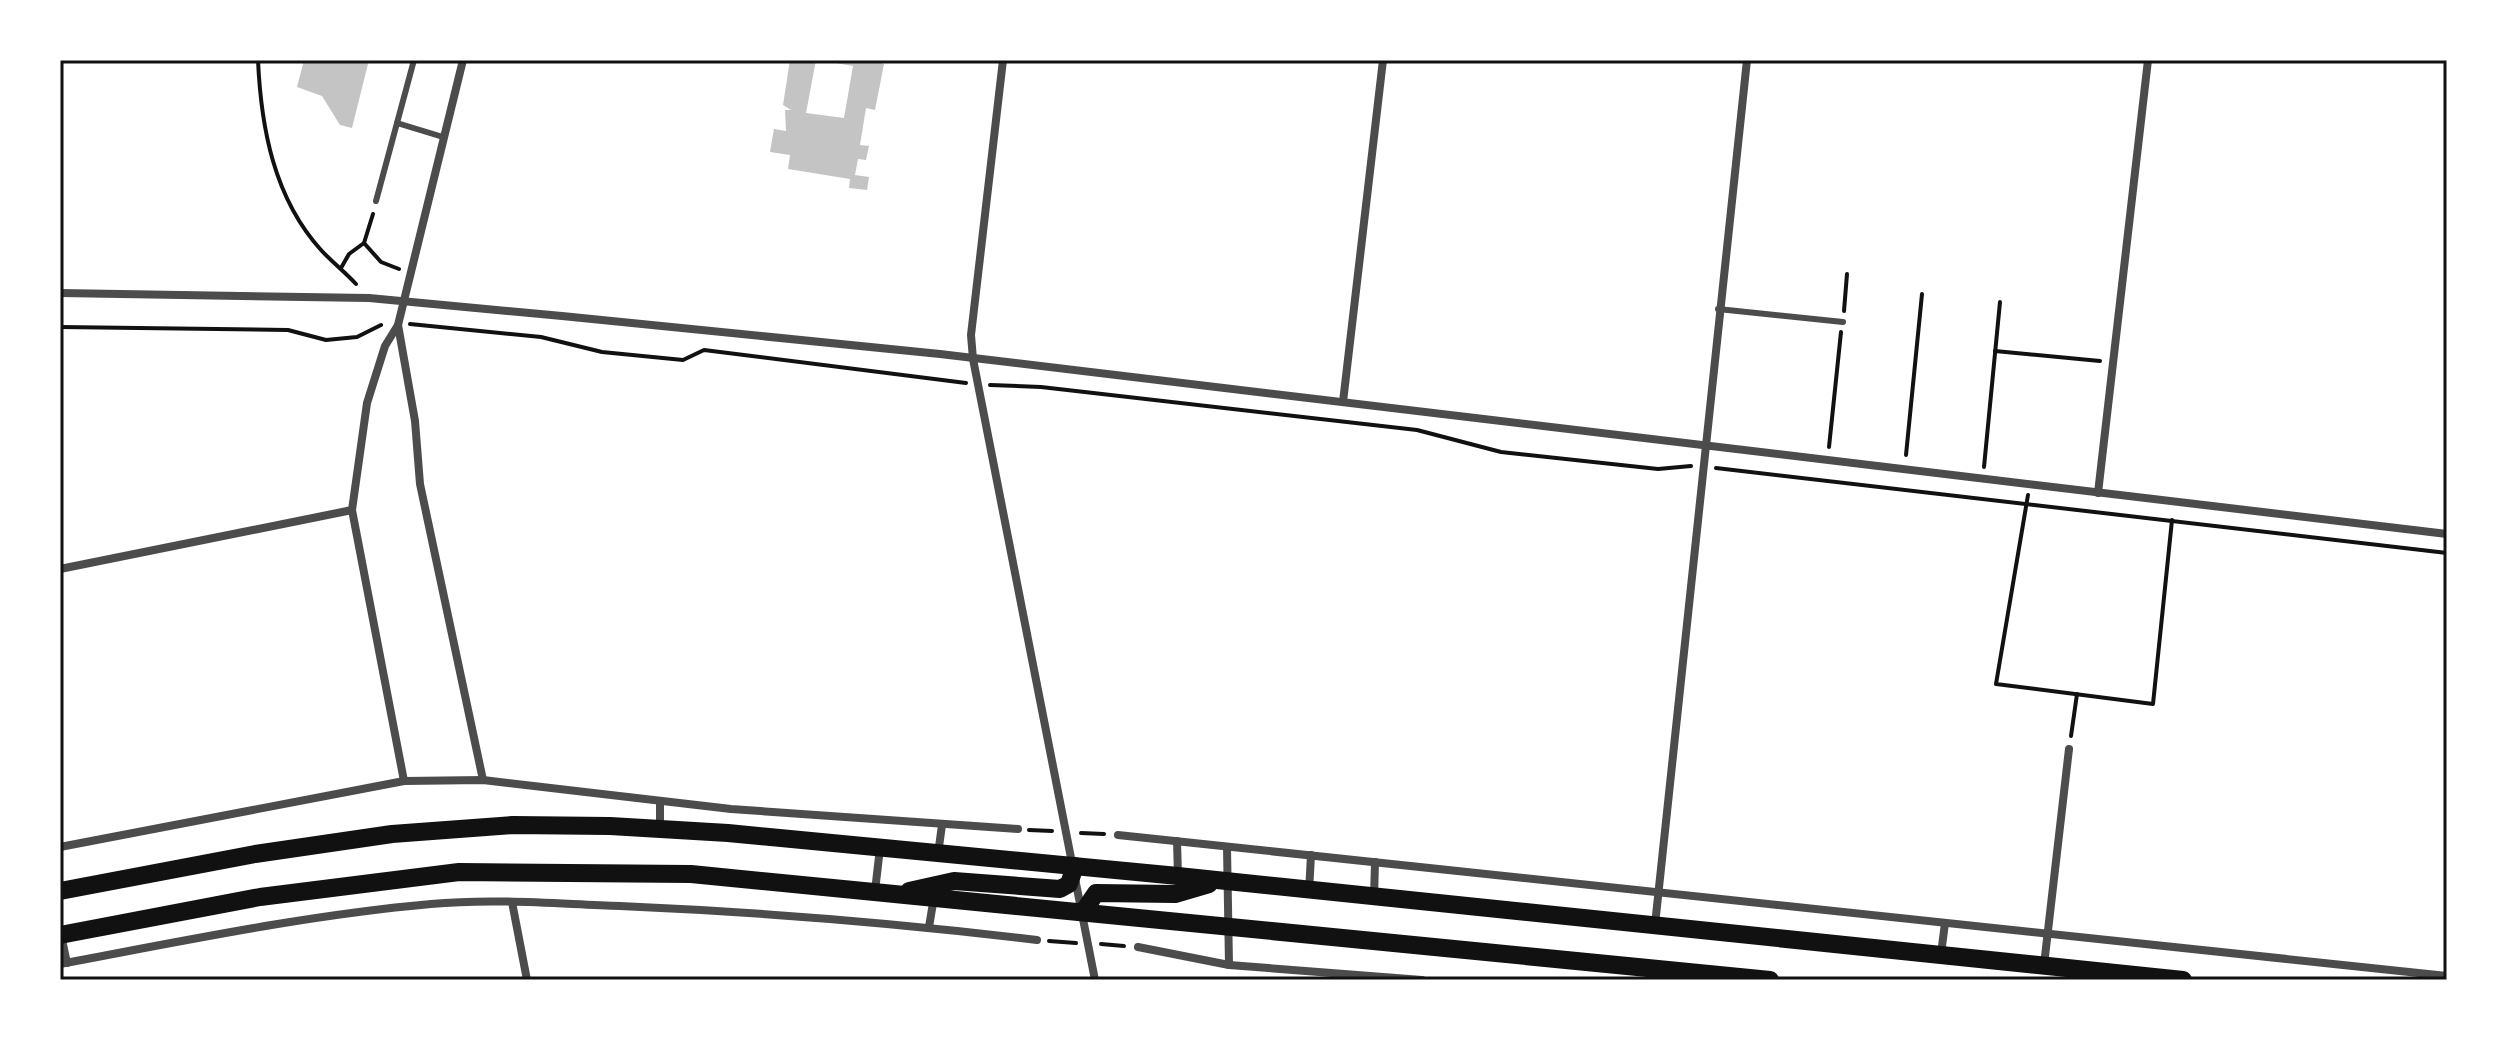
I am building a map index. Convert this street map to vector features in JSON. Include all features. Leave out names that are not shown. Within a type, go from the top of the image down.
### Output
[{"type":"main road","points":[[60,891],[255,854],[392,834],[513,825],[660,830],[728,833],[1178,876],[1374,899],[2183,980]]},
{"type":"main road","points":[[899,894],[954,881],[1060,889],[1069,884],[1075,866]]},
{"type":"main road","points":[[61,935],[260,897],[459,872],[691,874],[1770,980]]},
{"type":"main road","points":[[1083,912],[1087,900],[1096,893],[1175,894],[1228,882]]},
{"type":"street","points":[[463,60],[401,302],[398,325],[415,421],[420,484],[483,780]]},
{"type":"street","points":[[1003,60],[971,335],[973,359],[1095,980]]},
{"type":"street","points":[[1343,402],[1383,60]]},
{"type":"street","points":[[1655,925],[1703,446],[1747,60]]},
{"type":"street","points":[[2098,493],[2148,60]]},
{"type":"street","points":[[60,293],[369,298],[973,359],[2447,534]]},
{"type":"street","points":[[398,325],[385,346],[367,403],[352,510],[404,781]]},
{"type":"street","points":[[60,569],[352,510]]},
{"type":"street","points":[[2044,965],[2069,749]]},
{"type":"street","points":[[60,847],[404,781],[483,780],[731,809],[1018,829]]},
{"type":"street","points":[[660,802],[660,830]]},
{"type":"street","points":[[728,833],[731,809]]},
{"type":"street","points":[[938,855],[942,825]]},
{"type":"street","points":[[1118,835],[2447,976]]},
{"type":"street","points":[[1177,841],[1178,876]]},
{"type":"street","points":[[1227,847],[1229,965]]},
{"type":"street","points":[[875,891],[880,848]]},
{"type":"street","points":[[1309,892],[1311,855]]},
{"type":"street","points":[[1374,899],[1375,862]]},
{"type":"street","points":[[929,927],[934,897]]},
{"type":"street","points":[[61,935],[64,963],[324,917],[434,903],[512,902],[692,909],[929,927],[1037,940]]},
{"type":"street","points":[[512,902],[527,980]]},
{"type":"street","points":[[1941,955],[1945,923]]},
{"type":"street","points":[[1138,947],[1229,965],[1422,980]]},
{"type":"lane","points":[[376,201],[414,60]]},
{"type":"lane","points":[[397,123],[443,137]]},
{"type":"lane","points":[[1718,309],[1843,322]]},
{"type":"path","points":[[258,60],[268,151],[285,195],[321,250],[369,298]]},
{"type":"path","points":[[341,268],[349,254],[364,243],[376,201]]},
{"type":"path","points":[[364,243],[387,266],[409,271]]},
{"type":"path","points":[[1828,460],[1847,274]]},
{"type":"path","points":[[1904,469],[1922,294]]},
{"type":"path","points":[[1983,479],[2000,302]]},
{"type":"path","points":[[414,324],[541,337],[615,353],[683,360],[704,350],[956,382]]},
{"type":"path","points":[[60,327],[288,330],[326,340],[357,337],[376,326]]},
{"type":"path","points":[[1995,351],[2113,362]]},
{"type":"path","points":[[994,386],[1041,387],[1417,430],[1501,452],[1658,469],[1685,466]]},
{"type":"path","points":[[1717,469],[2447,553]]},
{"type":"path","points":[[2029,485],[1996,684],[2153,704],[2174,502]]},
{"type":"path","points":[[2069,749],[2077,694]]},
{"type":"path","points":[[1037,940],[1138,947]]},
{"type":"building","points":[[304,60],[369,60],[352,128],[340,125],[322,96],[297,87]]},
{"type":"building","points":[[790,60],[816,60],[806,113],[844,118],[853,66],[818,60],[874,60],[884,64],[875,110],[866,108],[860,145],[869,146],[866,160],[858,159],[855,175],[869,177],[867,190],[849,188],[850,179],[788,169],[790,155],[770,152],[774,129],[786,131],[785,110],[791,110],[783,105]]}]
